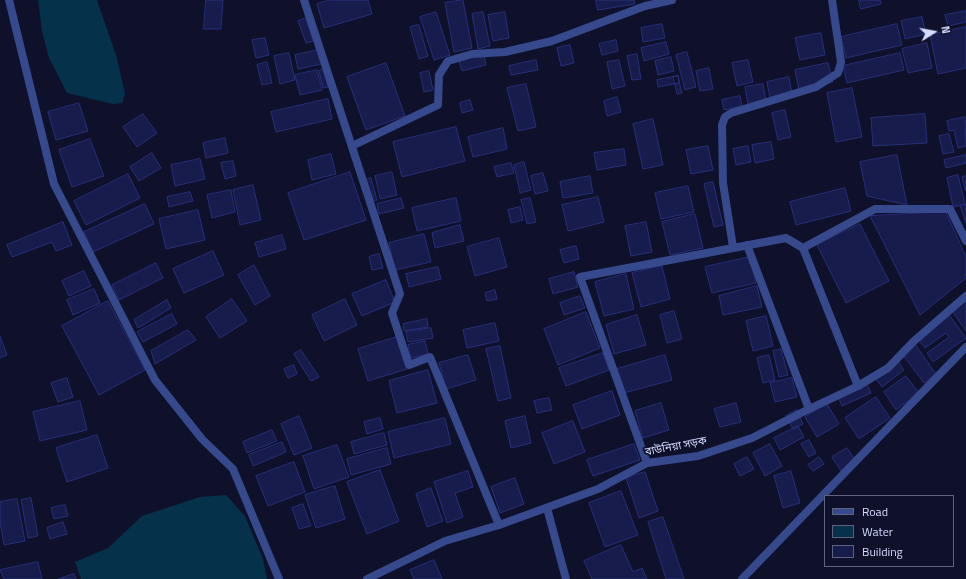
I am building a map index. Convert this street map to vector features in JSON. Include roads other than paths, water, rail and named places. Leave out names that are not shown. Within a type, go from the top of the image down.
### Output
[{"type":"street","points":[[9,0],[54,184],[155,380],[202,439],[233,469],[279,579]]},
{"type":"street","points":[[304,0],[400,294],[392,312],[409,365],[430,357],[498,525]]},
{"type":"street","points":[[352,146],[438,105],[439,75],[448,61],[472,54],[505,52],[552,41],[645,6],[672,0]]},
{"type":"street","points":[[733,248],[723,183],[722,125],[725,117],[731,113],[816,87],[838,73],[841,62],[832,0]]},
{"type":"street","points":[[803,248],[875,208],[950,209],[966,241]]},
{"type":"street","points":[[647,463],[580,277],[786,238],[803,248],[858,386]]},
{"type":"street","points":[[747,245],[809,409]]},
{"type":"street","name":"বাউনিয়া সড়ক","points":[[367,579],[444,541],[498,525],[598,489],[647,463],[698,456],[752,438],[858,386],[888,368],[914,341],[966,296]]},
{"type":"street","points":[[742,579],[966,347]]},
{"type":"street","points":[[547,508],[566,579]]},
{"type":"water","points":[[38,0],[97,0],[117,58],[125,94],[122,103],[113,104],[67,93],[49,58],[42,31]]},
{"type":"water","points":[[226,495],[245,516],[263,559],[267,579],[81,579],[75,562],[108,548],[142,516],[200,497]]}]
